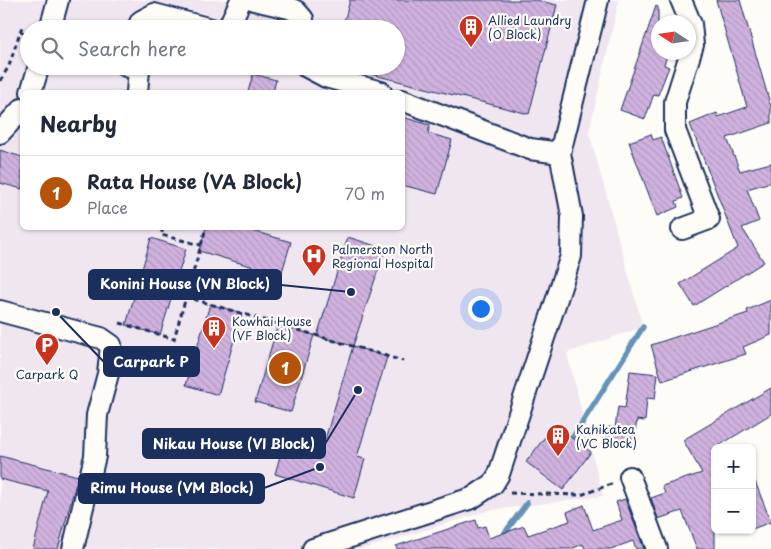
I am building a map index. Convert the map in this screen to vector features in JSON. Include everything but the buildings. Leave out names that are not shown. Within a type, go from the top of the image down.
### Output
[{"type":"street","points":[[52,20],[58,0]]},
{"type":"street","points":[[232,20],[240,0]]},
{"type":"street","points":[[254,0],[290,4],[303,20]]},
{"type":"street","points":[[313,549],[472,498],[492,484],[499,474],[571,256],[572,216],[560,153],[598,0]]},
{"type":"street","points":[[681,0],[691,24],[693,45],[675,102],[675,130],[709,219],[682,229]]},
{"type":"street","points":[[143,20],[154,14],[177,20]]},
{"type":"street","points":[[32,90],[36,75]]},
{"type":"street","points":[[137,90],[139,75]]},
{"type":"street","points":[[322,75],[374,90]]},
{"type":"street","points":[[405,101],[530,149],[560,153]]},
{"type":"street","points":[[10,132],[20,113]]},
{"type":"street","points":[[0,311],[101,338],[111,345],[112,349],[97,415],[92,471],[73,549]]},
{"type":"street","points":[[630,477],[657,549]]},
{"type":"path","points":[[0,81],[9,66],[20,32]]},
{"type":"path","points":[[162,230],[161,234],[201,246]]},
{"type":"path","points":[[120,323],[174,339],[205,230]]},
{"type":"path","points":[[186,297],[403,361]]},
{"type":"path","points":[[492,484],[502,493],[581,495],[630,477]]},
{"type":"shaded area","name":"Palmerston North Regional Hospital","points":[[0,0],[619,0],[589,132],[643,327],[567,353],[603,496],[491,510],[363,549],[0,549]]},
{"type":"waterway","points":[[573,437],[643,327]]},
{"type":"waterway","points":[[504,549],[501,538],[527,503]]},
{"type":"place","name":"Allied Laundry (O Block)","points":[[471,48]]},
{"type":"place","name":"Palmerston North Regional Hospital","points":[[314,277]]},
{"type":"place","name":"Konini House (VN Block)","points":[[351,292]]},
{"type":"place","name":"Carpark P","points":[[56,312]]},
{"type":"place","name":"Kowhai House (VF Block)","points":[[214,349]]},
{"type":"place","name":"Carpark Q","points":[[47,366]]},
{"type":"place","name":"Rata House (VA Block)","points":[[285,368]]},
{"type":"place","name":"Nikau House (VI Block)","points":[[358,390]]},
{"type":"place","name":"Kahikatea (VC Block)","points":[[558,457]]},
{"type":"place","name":"Rimu House (VM Block)","points":[[320,467]]}]
